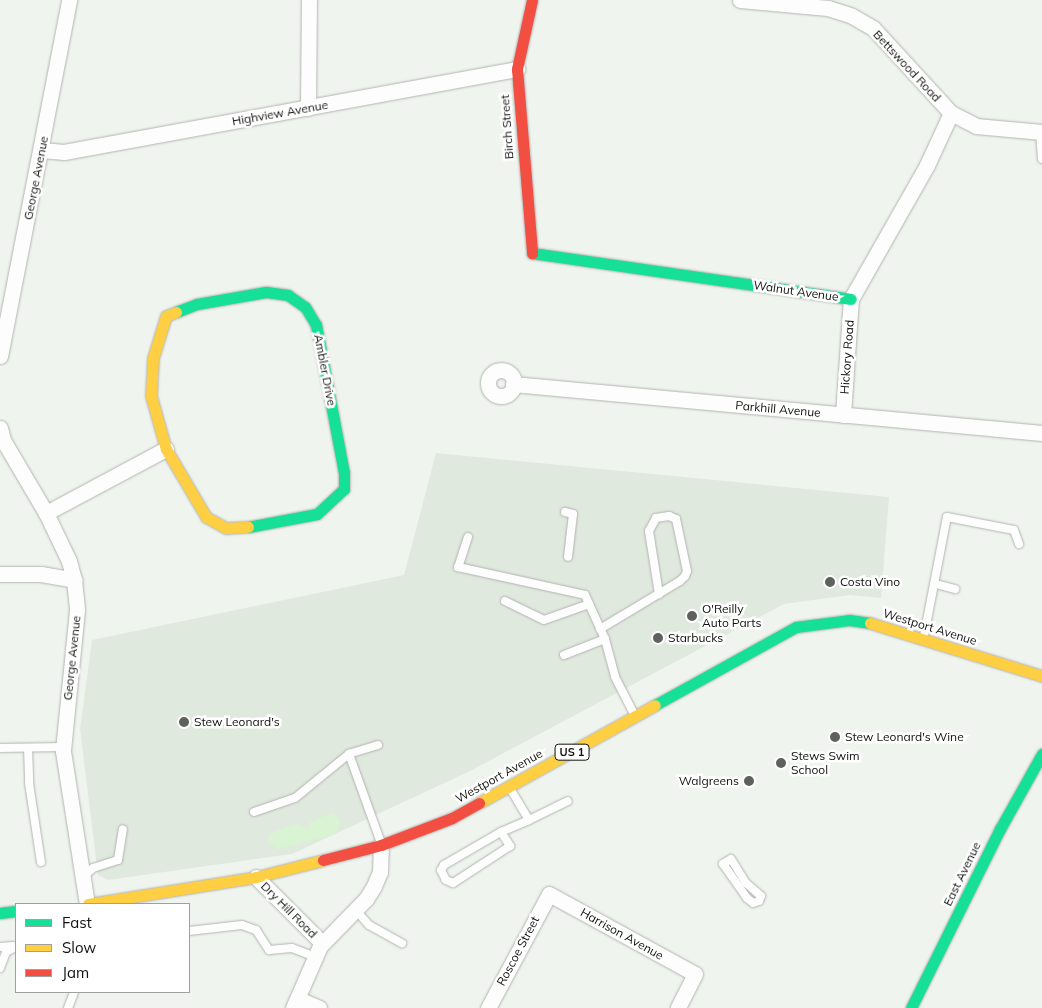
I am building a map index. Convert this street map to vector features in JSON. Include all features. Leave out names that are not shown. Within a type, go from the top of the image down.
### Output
[{"type":"main road","name":"Birch Street","points":[[532,0],[528,29],[517,70],[532,253]]},
{"type":"main road","name":"Walnut Avenue","points":[[532,253],[851,298]]},
{"type":"main road","name":"Ambler Drive","points":[[266,292],[288,294],[306,306],[316,325],[344,472],[344,489],[333,502],[316,514],[243,528],[226,528],[206,517],[166,449],[151,396],[153,358],[166,316],[196,304],[266,292]]},
{"type":"main road","name":"Westport Avenue","points":[[94,903],[256,877],[381,845],[452,818],[796,627],[848,620],[885,625],[1042,676]]},
{"type":"main road","name":"East Avenue","points":[[911,1008],[1000,829],[1042,754]]},
{"type":"main road","points":[[0,913],[15,912]]},
{"type":"street","name":"George Avenue","points":[[0,356],[42,150],[68,0]]},
{"type":"street","points":[[308,108],[309,0]]},
{"type":"street","name":"Bettswood Road","points":[[740,0],[828,8],[852,16],[872,28],[951,113],[976,126],[1041,131]]},
{"type":"street","name":"Highview Avenue","points":[[42,150],[64,152],[517,70]]},
{"type":"street","name":"Walnut Avenue","points":[[851,298],[927,165],[951,113]]},
{"type":"street","name":"Hickory Road","points":[[843,415],[851,298]]},
{"type":"street","name":"Parkhill Avenue","points":[[513,384],[1042,433]]},
{"type":"street","name":"George Avenue","points":[[0,428],[3,440],[46,513],[69,561],[74,580],[77,610],[63,747],[66,781],[88,903]]},
{"type":"street","points":[[46,513],[166,449]]},
{"type":"street","points":[[0,574],[41,574],[74,580]]},
{"type":"street","name":"Dry Hill Road","points":[[295,1003],[322,943],[366,899],[380,872],[381,845]]},
{"type":"street","name":"Dry Hill Road","points":[[256,877],[322,943]]},
{"type":"street","name":"Harrison Avenue","points":[[549,894],[695,974],[678,1008]]},
{"type":"street","name":"Roscoe Street","points":[[488,1008],[549,894]]},
{"type":"street","points":[[295,1003],[319,1008]]},
{"type":"lane","points":[[1041,131],[1042,159]]},
{"type":"lane","points":[[565,512],[573,514],[568,557]]},
{"type":"lane","points":[[600,629],[659,594],[680,581],[688,571],[676,519],[669,516],[656,518],[650,531],[659,594]]},
{"type":"lane","points":[[923,638],[936,584],[947,517],[1014,530],[1019,544]]},
{"type":"lane","points":[[987,534],[988,525]]},
{"type":"lane","points":[[468,537],[458,567],[585,595],[605,639],[615,678],[635,716]]},
{"type":"lane","points":[[936,584],[955,589]]},
{"type":"lane","points":[[505,600],[544,620],[589,604]]},
{"type":"lane","points":[[564,655],[605,639]]},
{"type":"lane","points":[[254,812],[295,798],[349,754],[378,745]]},
{"type":"lane","points":[[0,748],[63,747]]},
{"type":"lane","points":[[28,748],[28,783],[42,862]]},
{"type":"lane","points":[[349,754],[381,845]]},
{"type":"lane","points":[[509,786],[529,820]]},
{"type":"lane","points":[[500,832],[510,846],[453,883],[446,880],[441,870],[444,865],[500,832],[568,801]]},
{"type":"lane","points":[[83,877],[94,868],[118,860],[123,829]]},
{"type":"lane","points":[[731,859],[746,883],[761,896],[759,901],[753,903],[747,898],[723,864],[731,859]]},
{"type":"lane","points":[[165,892],[167,903]]},
{"type":"lane","points":[[355,910],[369,925],[402,943]]},
{"type":"lane","points":[[190,931],[242,925],[256,930],[269,950],[292,948],[315,957]]},
{"type":"lane","points":[[0,947],[15,946]]},
{"type":"lane","points":[[0,968],[6,952],[15,946]]},
{"type":"lane","points":[[68,1008],[74,993]]},
{"type":"shaded area","points":[[436,453],[889,497],[881,598],[850,595],[784,604],[470,771],[292,854],[108,880],[98,875],[80,729],[92,640],[404,575]]},
{"type":"green space","points":[[333,813],[340,820],[337,834],[278,849],[268,840],[271,833],[297,824],[309,830],[310,822]]},
{"type":"traffic: fast","points":[[532,253],[851,299]]},
{"type":"traffic: fast","points":[[248,527],[317,514],[344,489],[344,473],[316,325],[305,307],[288,295],[266,292]]},
{"type":"traffic: fast","points":[[176,312],[197,304],[266,292]]},
{"type":"traffic: fast","points":[[655,705],[796,627],[849,620],[870,623]]},
{"type":"traffic: fast","points":[[911,1008],[1000,829],[1042,754]]},
{"type":"traffic: fast","points":[[0,913],[15,911]]},
{"type":"traffic: slow","points":[[176,312],[166,316],[153,358],[151,396],[166,449],[206,517],[226,528],[248,527]]},
{"type":"traffic: slow","points":[[870,623],[1042,676]]},
{"type":"traffic: slow","points":[[479,803],[655,705]]},
{"type":"traffic: slow","points":[[94,903],[256,877],[323,860]]},
{"type":"traffic: jam","points":[[532,0],[517,69],[532,253]]},
{"type":"traffic: jam","points":[[323,860],[381,845],[452,818],[479,803]]},
{"type":"place","name":"Costa Vino","points":[[830,582]]},
{"type":"place","name":"O'Reilly Auto Parts","points":[[692,616]]},
{"type":"place","name":"Starbucks","points":[[658,638]]},
{"type":"place","name":"Stew Leonard's","points":[[184,722]]},
{"type":"place","name":"Stew Leonard's Wine","points":[[835,737]]},
{"type":"place","name":"Stews Swim School","points":[[781,763]]},
{"type":"place","name":"Walgreens","points":[[749,781]]}]
